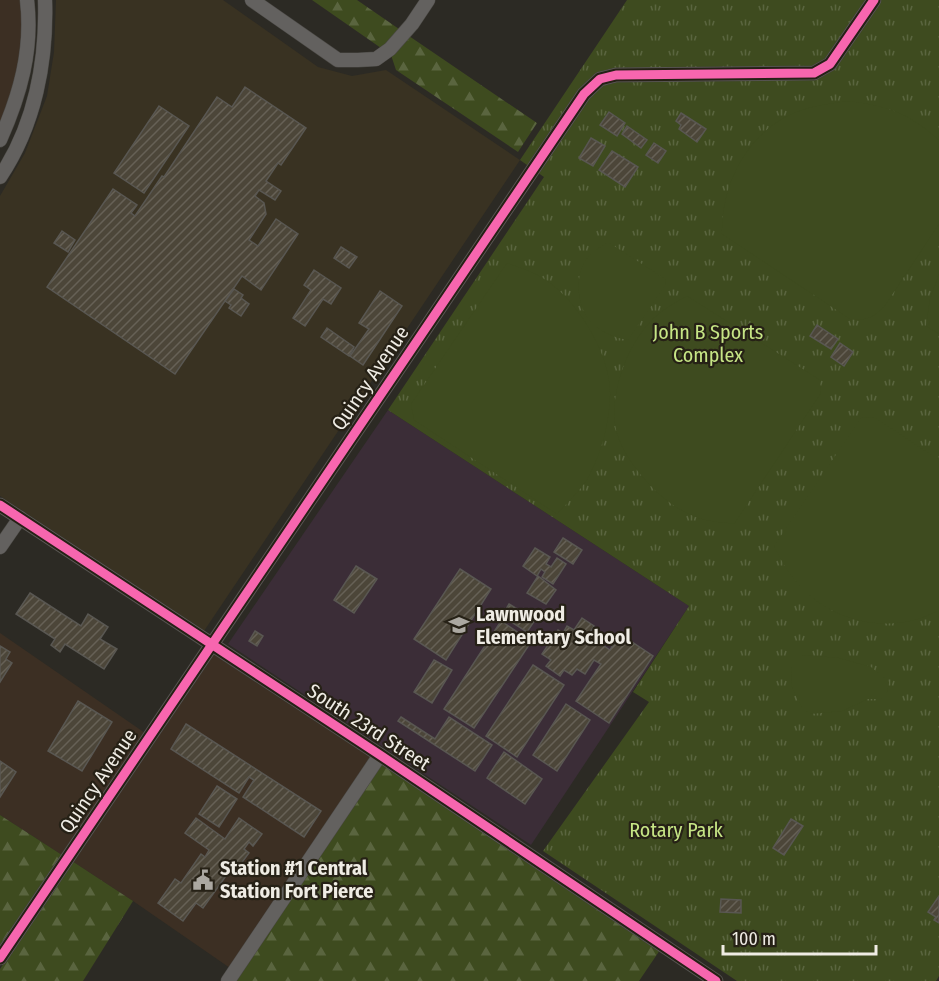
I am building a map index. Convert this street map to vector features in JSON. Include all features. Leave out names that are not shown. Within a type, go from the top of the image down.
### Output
[{"type":"street","points":[[0,140],[15,107],[24,72],[30,19],[27,0]]},
{"type":"street","points":[[2,167],[31,112],[44,52],[45,0]]},
{"type":"street","points":[[252,0],[338,60],[376,59],[390,49],[412,24],[428,0]]},
{"type":"street","name":"Quincy Avenue","points":[[0,958],[584,94],[600,79],[616,75],[814,73],[830,64],[874,0]]},
{"type":"street","points":[[27,50],[44,52]]},
{"type":"street","points":[[15,107],[31,112]]},
{"type":"street","name":"South 23rd Street","points":[[0,505],[380,755],[716,981]]},
{"type":"street","points":[[0,548],[20,518]]},
{"type":"street","points":[[228,981],[380,755]]},
{"type":"shaded area","points":[[0,0],[22,0],[24,18],[19,71],[0,125]]},
{"type":"shaded area","points":[[56,0],[223,0],[318,67],[352,76],[386,70],[520,160],[204,631],[0,496],[0,196],[25,153],[47,96],[54,52]]},
{"type":"shaded area","name":"Lawnwood Elementary School","points":[[388,410],[689,606],[531,845],[228,644]]},
{"type":"shaded area","points":[[0,633],[145,733],[62,855],[0,815]]},
{"type":"shaded area","points":[[214,653],[372,756],[230,968],[72,861]]},
{"type":"green space","points":[[312,0],[357,0],[399,29],[381,48]]},
{"type":"green space","name":"John B Sports Complex","points":[[627,0],[939,0],[939,976],[936,981],[737,981],[543,851],[649,702],[633,692],[689,606],[388,410],[544,177],[520,160]]},
{"type":"green space","points":[[409,36],[537,123],[518,152],[396,70],[391,55]]},
{"type":"green space","points":[[848,101],[875,105],[897,112],[917,123],[939,140],[939,224],[884,307],[872,316],[860,320],[850,319],[722,234],[723,214],[733,176],[742,159],[767,129],[802,110]]},
{"type":"green space","points":[[608,242],[665,279],[666,284],[628,340],[610,335],[594,325],[584,312],[579,296],[579,278],[586,259]]},
{"type":"green space","points":[[507,263],[541,277],[567,298],[579,313],[598,346],[609,380],[608,417],[598,457],[586,481],[557,514],[414,420],[411,404]]},
{"type":"green space","points":[[939,274],[939,334],[926,326],[930,299]]},
{"type":"green space","points":[[687,296],[820,380],[821,393],[734,524],[694,516],[660,495],[632,464],[619,440],[615,424],[614,411],[618,383],[634,344],[654,318],[667,307]]},
{"type":"green space","points":[[874,417],[939,460],[939,610],[905,622],[888,624],[852,619],[820,603],[796,582],[774,546],[861,418]]},
{"type":"green space","points":[[803,655],[839,658],[871,667],[889,682],[887,692],[881,699],[868,699],[842,711],[810,714],[802,708],[792,687],[791,668]]},
{"type":"green space","points":[[382,763],[660,950],[639,981],[235,981]]},
{"type":"green space","points":[[0,815],[62,855],[0,948]]},
{"type":"green space","points":[[72,861],[133,901],[83,981],[0,981],[0,969]]},
{"type":"building","points":[[245,87],[306,128],[281,165],[278,163],[266,181],[281,191],[275,200],[259,190],[255,196],[264,203],[266,214],[249,240],[258,246],[276,219],[298,234],[261,290],[242,276],[175,374],[47,287],[113,189],[137,205],[131,213],[135,216],[217,97],[232,107]]},
{"type":"building","points":[[159,106],[189,126],[144,193],[114,173]]},
{"type":"building","points":[[609,112],[625,123],[617,136],[600,125]]},
{"type":"building","points":[[681,113],[706,129],[697,142],[679,129],[681,125],[676,121]]},
{"type":"building","points":[[627,126],[647,140],[641,148],[622,134]]},
{"type":"building","points":[[591,138],[605,146],[593,166],[579,158]]},
{"type":"building","points":[[654,143],[666,151],[658,163],[646,155]]},
{"type":"building","points":[[612,151],[638,167],[625,187],[599,170]]},
{"type":"building","points":[[62,231],[75,240],[68,252],[54,243]]},
{"type":"building","points":[[341,247],[357,257],[349,268],[334,258]]},
{"type":"building","points":[[314,270],[341,288],[331,304],[323,299],[305,326],[293,318],[311,290],[304,285]]},
{"type":"building","points":[[234,289],[243,295],[241,298],[249,304],[241,316],[229,308],[231,305],[225,301]]},
{"type":"building","points":[[380,291],[402,306],[363,365],[350,356],[369,329],[359,323]]},
{"type":"building","points":[[817,325],[838,339],[831,349],[810,336]]},
{"type":"building","points":[[327,328],[354,347],[349,356],[321,337]]},
{"type":"building","points":[[840,343],[853,352],[844,366],[831,357]]},
{"type":"building","points":[[563,538],[582,550],[573,564],[554,552]]},
{"type":"building","points":[[535,548],[550,557],[546,564],[551,567],[557,558],[566,564],[553,584],[542,577],[545,572],[541,569],[537,576],[523,566]]},
{"type":"building","points":[[356,566],[377,579],[354,613],[334,600]]},
{"type":"building","points":[[460,569],[491,589],[446,660],[414,639]]},
{"type":"building","points":[[538,576],[556,590],[546,604],[527,593]]},
{"type":"building","points":[[30,593],[81,626],[88,614],[108,627],[100,639],[117,649],[104,669],[65,644],[60,652],[51,645],[55,639],[16,614]]},
{"type":"building","points":[[509,604],[535,620],[527,632],[502,616]]},
{"type":"building","points":[[582,618],[594,626],[588,635],[610,650],[620,634],[653,656],[609,723],[576,701],[601,664],[594,660],[585,674],[577,669],[572,675],[564,670],[560,676],[546,666],[551,660],[542,654],[558,630],[563,633],[567,626],[574,630]]},
{"type":"building","points":[[501,621],[525,637],[526,634],[533,639],[474,728],[444,709]]},
{"type":"building","points":[[255,631],[263,636],[257,646],[249,641]]},
{"type":"building","points":[[0,646],[10,652],[6,659],[12,663],[0,682]]},
{"type":"building","points":[[434,660],[452,670],[432,703],[414,692]]},
{"type":"building","points":[[533,665],[564,685],[517,757],[486,736]]},
{"type":"building","points":[[78,701],[112,722],[82,771],[48,751]]},
{"type":"building","points":[[566,704],[590,720],[557,771],[533,755]]},
{"type":"building","points":[[401,717],[435,739],[449,717],[492,745],[475,771],[398,721]]},
{"type":"building","points":[[186,724],[321,811],[304,837],[243,797],[254,780],[249,777],[239,793],[171,749]]},
{"type":"building","points":[[504,752],[542,779],[525,804],[487,778]]},
{"type":"building","points":[[0,761],[16,772],[0,797]]},
{"type":"building","points":[[217,786],[237,799],[219,827],[199,814]]},
{"type":"building","points":[[196,818],[225,839],[239,818],[262,834],[253,846],[249,842],[244,849],[249,853],[237,869],[233,866],[203,908],[196,903],[183,921],[158,903],[175,879],[181,883],[201,854],[205,857],[209,850],[185,833]]},
{"type":"building","points":[[791,819],[803,826],[784,855],[773,848]]},
{"type":"building","points":[[939,896],[939,923],[934,920],[936,917],[928,912]]},
{"type":"building","points":[[721,899],[741,900],[741,913],[720,912]]},
{"type":"cycle path","points":[[0,958],[584,94],[600,79],[616,75],[814,73],[830,64],[874,0]]},
{"type":"cycle path","points":[[0,505],[380,755],[716,981]]},
{"type":"place","name":"Lawnwood Elementary School","points":[[459,625]]},
{"type":"place","name":"Station #1 Central Station Fort Pierce","points":[[203,880]]},
{"type":"park label","name":"Rotary Park","points":[[676,830]]}]
